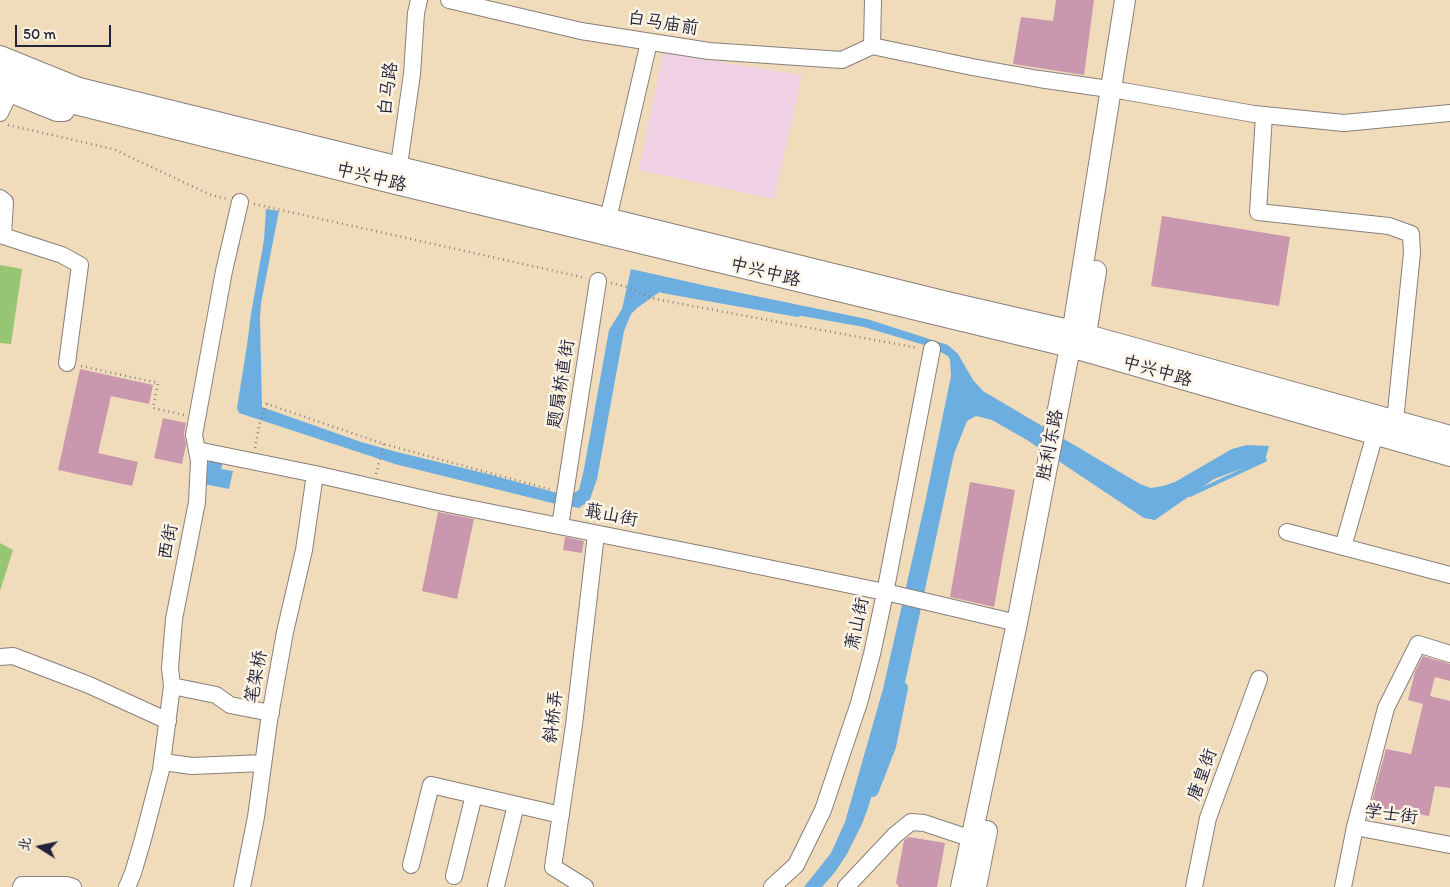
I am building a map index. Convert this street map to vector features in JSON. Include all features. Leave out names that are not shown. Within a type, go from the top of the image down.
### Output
[{"type":"main road","name":"胜利东路","points":[[1117,91],[1125,0]]},
{"type":"main road","name":"胜利东路","points":[[976,887],[1078,341],[1117,91],[1137,0]]},
{"type":"main road","points":[[0,47],[104,94]]},
{"type":"main road","points":[[0,56],[77,96]]},
{"type":"main road","points":[[0,71],[77,96]]},
{"type":"main road","points":[[5,90],[57,111],[127,117]]},
{"type":"main road","name":"中兴中路","points":[[77,96],[104,94],[397,176],[1078,341],[1450,436]]},
{"type":"main road","name":"中兴中路","points":[[77,96],[127,117],[397,176],[608,219],[918,295],[1078,341],[1450,456]]},
{"type":"main road","name":"胜利东路","points":[[961,887],[1017,623],[1053,469]]},
{"type":"street","name":"白马路","points":[[397,176],[412,74],[416,13],[419,0]]},
{"type":"street","name":"白马庙前","points":[[449,0],[581,31],[709,51],[842,60],[872,46]]},
{"type":"street","points":[[873,0],[872,46],[972,67],[1264,115],[1344,123],[1450,113]]},
{"type":"street","points":[[608,219],[649,42]]},
{"type":"street","points":[[0,113],[5,90]]},
{"type":"street","points":[[1264,115],[1258,212],[1389,226],[1410,234],[1412,253],[1395,421]]},
{"type":"street","points":[[0,198],[5,202],[3,236],[62,255],[80,265],[67,363]]},
{"type":"street","name":"西街","points":[[127,887],[143,839],[163,762],[172,686],[170,668],[174,619],[197,502],[199,461],[194,435],[224,271],[240,202]]},
{"type":"street","name":"题扇桥直街","points":[[562,519],[598,281]]},
{"type":"street","name":"萧山街","points":[[772,887],[796,865],[824,810],[859,703],[889,593],[932,350]]},
{"type":"street","points":[[1342,547],[1375,434]]},
{"type":"street","name":"蕺山街","points":[[197,450],[438,502],[562,519],[596,534],[889,593],[1017,623]]},
{"type":"street","name":"笔架桥","points":[[242,887],[256,817],[285,632],[304,550],[314,474]]},
{"type":"street","points":[[1287,532],[1450,575]]},
{"type":"street","name":"斜桥弄","points":[[585,887],[553,866],[574,725],[596,534]]},
{"type":"street","points":[[1355,827],[1386,708],[1418,644],[1450,654]]},
{"type":"street","points":[[0,657],[13,656],[89,685],[168,721]]},
{"type":"street","name":"唐皇街","points":[[1194,887],[1208,818],[1258,679]]},
{"type":"street","points":[[172,686],[216,695],[230,706],[271,713]]},
{"type":"street","points":[[163,762],[192,766],[263,763]]},
{"type":"street","points":[[412,865],[431,785],[561,815]]},
{"type":"street","points":[[454,876],[474,795]]},
{"type":"street","points":[[496,886],[516,805]]},
{"type":"street","points":[[846,887],[895,835],[912,822],[924,823],[972,839]]},
{"type":"street","name":"学士街","points":[[1343,887],[1355,827],[1450,845]]},
{"type":"street","points":[[20,887],[22,884],[66,885],[73,887]]},
{"type":"path","points":[[0,123],[113,149],[211,195],[628,287],[655,299],[932,350]]},
{"type":"path","points":[[67,363],[158,383],[153,408],[197,418]]},
{"type":"path","points":[[252,461],[260,421],[267,404],[384,444],[555,491],[557,478],[567,487]]},
{"type":"path","points":[[379,462],[384,444]]},
{"type":"shaded area","points":[[663,53],[802,75],[774,199],[639,170]]},
{"type":"green space","points":[[0,265],[22,269],[11,344],[0,343]]},
{"type":"green space","points":[[0,543],[13,550],[0,591]]},
{"type":"water","points":[[266,209],[279,211],[261,303],[262,407],[361,442],[557,493],[572,494],[579,490],[609,330],[622,309],[631,269],[867,319],[948,345],[958,354],[973,380],[983,391],[1140,484],[1151,488],[1175,482],[1232,449],[1247,445],[1269,446],[1265,460],[1214,479],[1155,520],[1144,518],[1027,440],[992,420],[976,416],[967,421],[954,454],[906,678],[868,808],[847,854],[835,872],[822,887],[804,887],[831,853],[845,822],[883,689],[925,503],[951,376],[948,356],[931,347],[864,327],[661,291],[631,314],[624,331],[597,479],[590,499],[579,508],[556,504],[395,464],[239,413],[237,408],[264,240]]},
{"type":"water","points":[[209,459],[223,462],[221,469],[233,471],[229,489],[204,484]]},
{"type":"building","points":[[1056,0],[1094,0],[1084,75],[1013,64],[1021,17],[1053,21]]},
{"type":"building","points":[[1162,216],[1290,237],[1279,306],[1151,286]]},
{"type":"building","points":[[80,369],[153,385],[149,404],[111,396],[98,453],[138,462],[132,486],[58,470]]},
{"type":"building","points":[[163,418],[186,423],[184,434],[186,445],[182,464],[154,458]]},
{"type":"building","points":[[970,482],[1015,490],[994,607],[950,597]]},
{"type":"building","points":[[438,512],[474,519],[457,599],[422,591]]},
{"type":"building","points":[[565,537],[584,541],[582,553],[563,550]]},
{"type":"building","points":[[1423,656],[1450,664],[1450,681],[1435,677],[1430,696],[1450,701],[1450,788],[1435,786],[1429,816],[1402,811],[1401,816],[1377,812],[1375,821],[1367,819],[1386,749],[1411,754],[1423,704],[1408,700],[1415,672]]},
{"type":"building","points":[[909,837],[945,843],[937,887],[899,887],[896,883],[904,840]]},
{"type":"waterway","points":[[662,291],[798,315]]},
{"type":"waterway","points":[[1190,495],[1265,460]]},
{"type":"waterway","points":[[872,790],[889,746],[901,688]]}]
